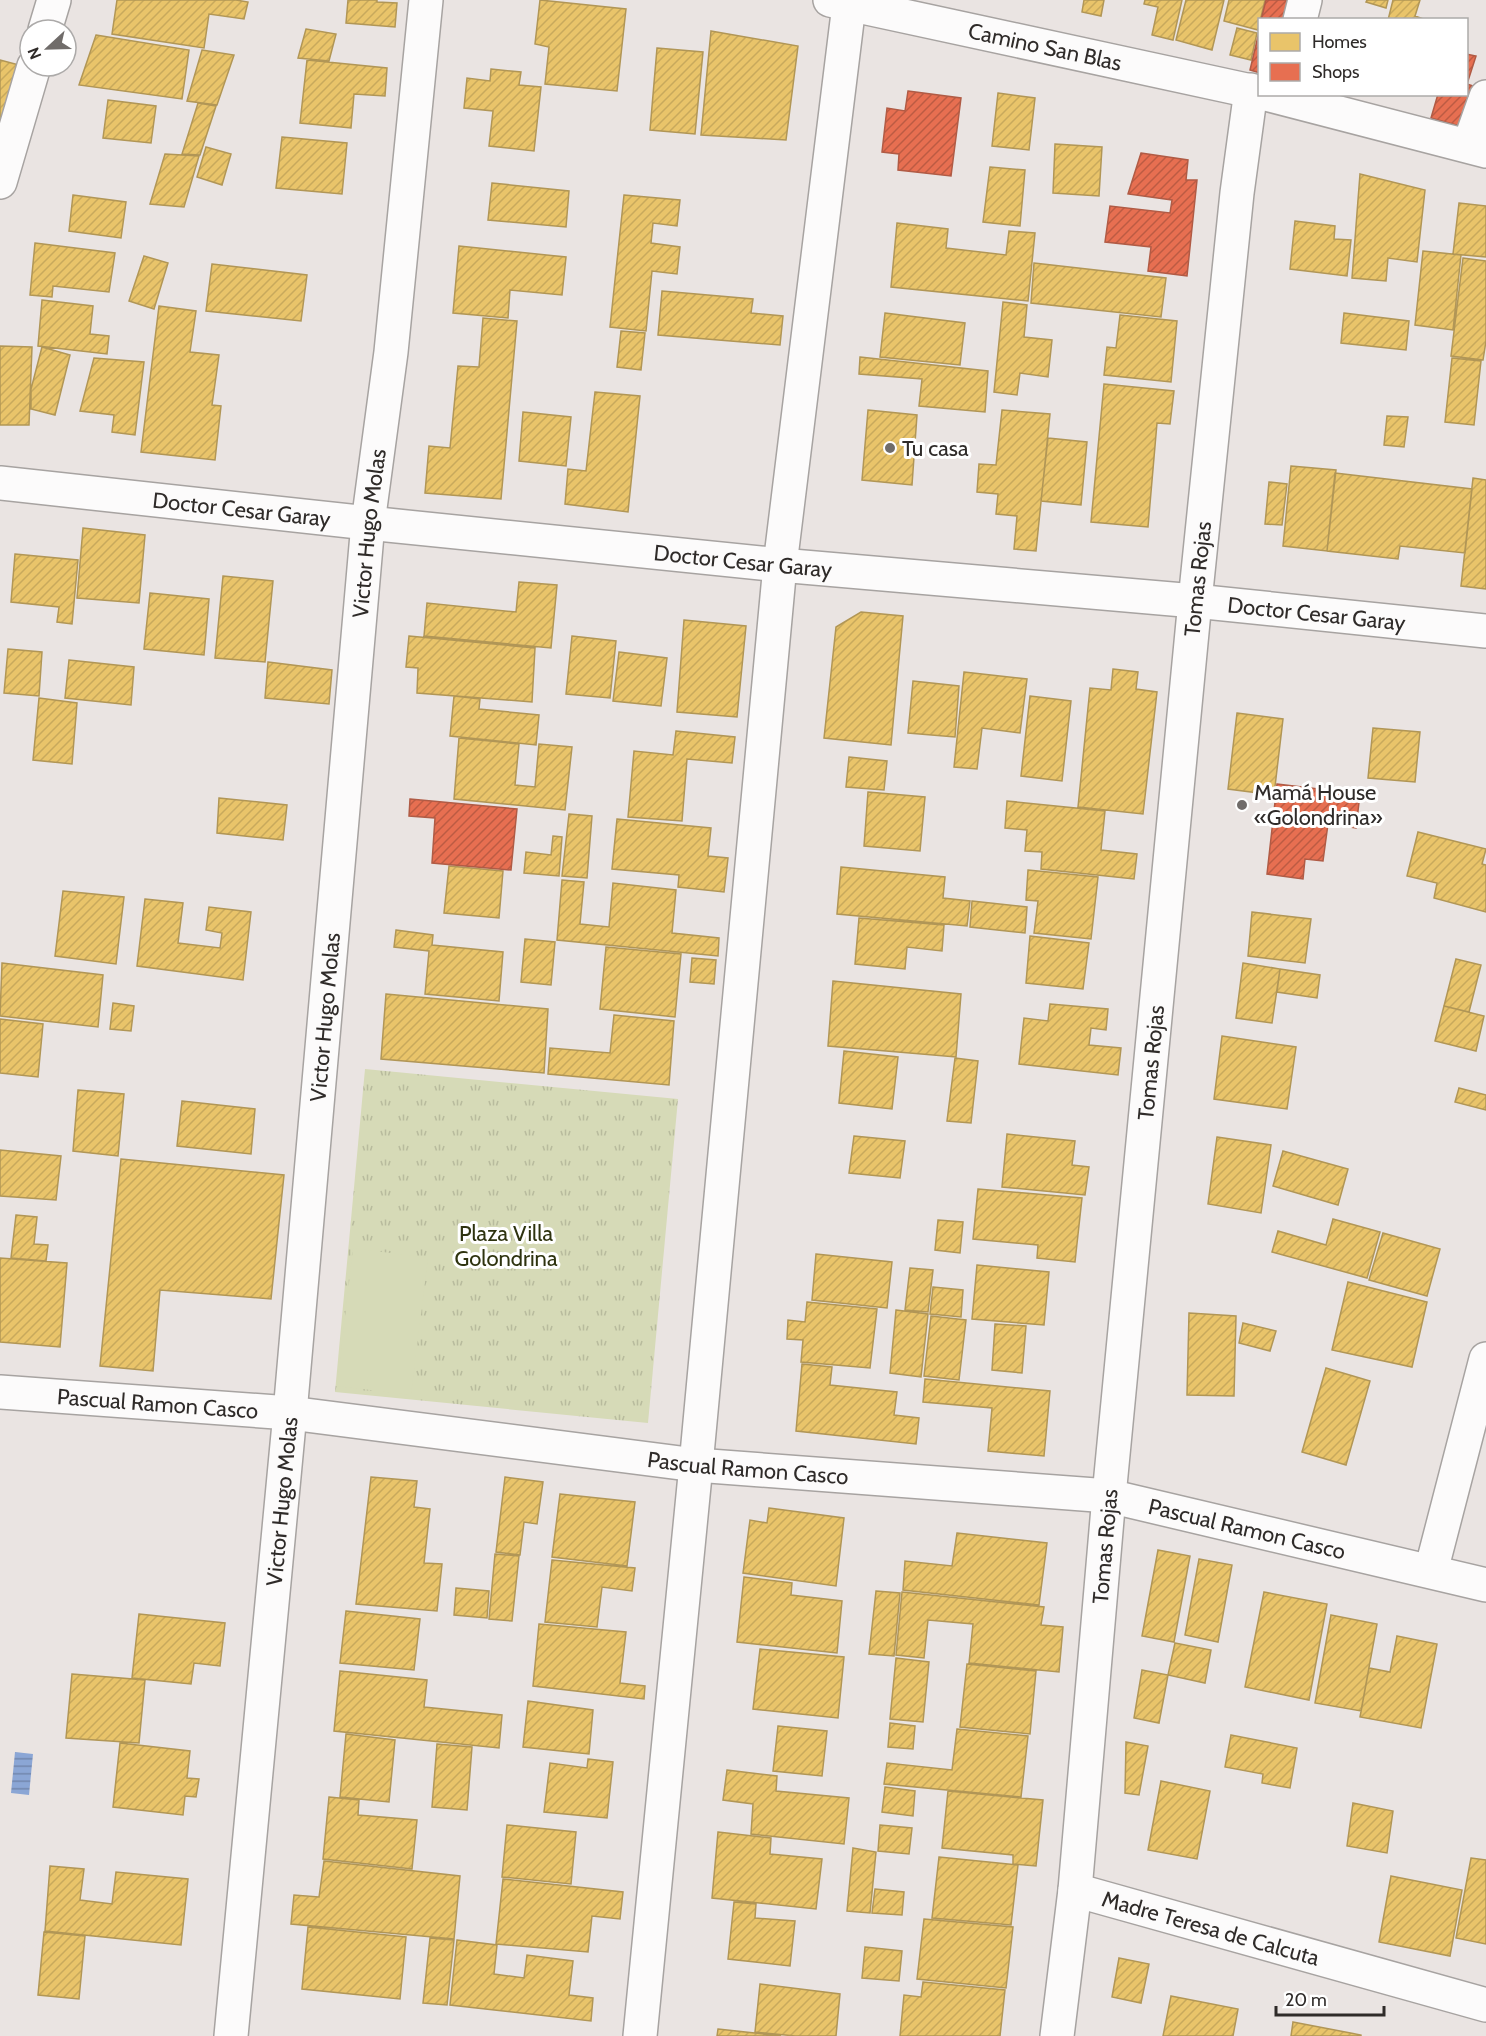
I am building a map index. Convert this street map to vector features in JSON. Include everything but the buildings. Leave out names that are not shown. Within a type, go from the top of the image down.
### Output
[{"type":"street","points":[[49,18],[54,0]]},
{"type":"street","name":"Victor Hugo Molas","points":[[231,2036],[290,1413],[368,524],[391,352],[426,0]]},
{"type":"street","points":[[1300,18],[1305,0]]},
{"type":"street","points":[[640,2036],[780,565],[840,3]]},
{"type":"street","name":"Camino San Blas","points":[[840,3],[1258,92]]},
{"type":"street","points":[[2,170],[30,78]]},
{"type":"street","name":"Tomas Rojas","points":[[1057,2036],[1075,1890],[1109,1496],[1195,601],[1237,193],[1267,96]]},
{"type":"street","name":"Camino San Blas","points":[[1276,96],[1478,148]]},
{"type":"street","points":[[1478,148],[1486,97]]},
{"type":"street","name":"Doctor Cesar Garay","points":[[0,483],[368,524],[780,565],[1195,601],[1486,631]]},
{"type":"street","points":[[1431,1571],[1486,1359]]},
{"type":"street","name":"Pascual Ramon Casco","points":[[0,1392],[290,1413],[696,1465],[1109,1496],[1486,1585]]},
{"type":"street","name":"Madre Teresa de Calcuta","points":[[1075,1890],[1486,2005]]},
{"type":"green space","name":"Plaza Villa Golondrina","points":[[365,1069],[678,1099],[648,1423],[335,1392]]},
{"type":"green space","points":[[353,1248],[428,1258],[411,1395],[337,1386]]},
{"type":"water","points":[[15,1752],[33,1754],[29,1795],[11,1793]]},
{"type":"place","name":"Tu casa","points":[[890,448]]},
{"type":"place","name":"Mamá House «Golondrina»","points":[[1242,805]]}]
